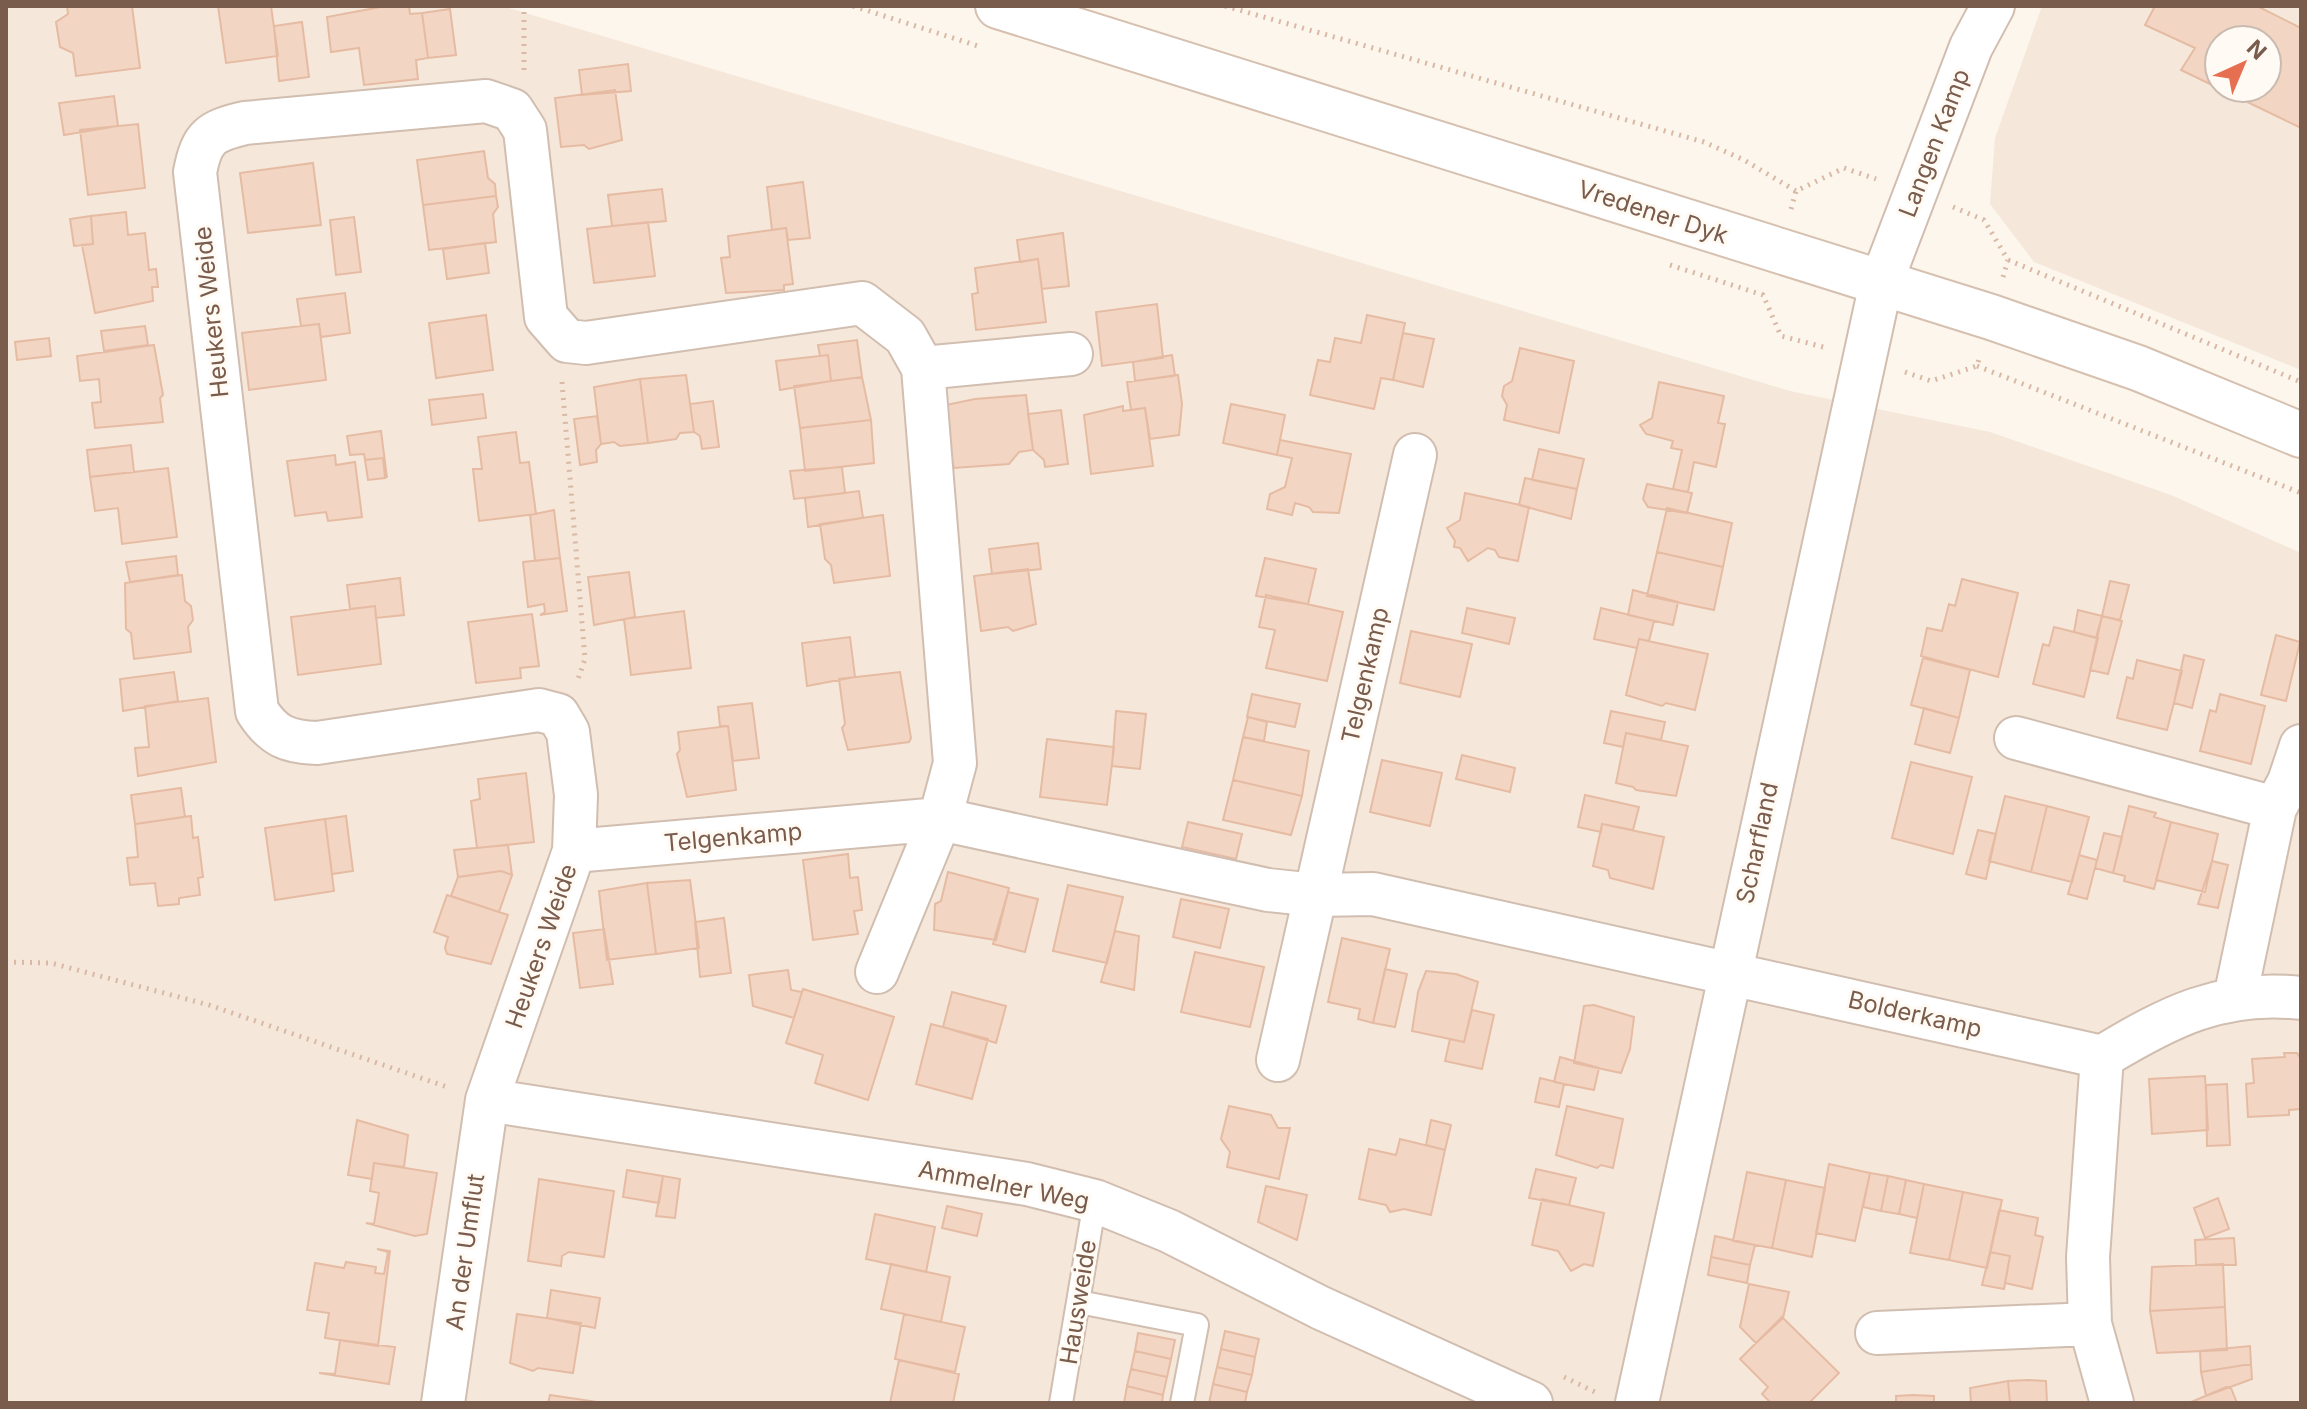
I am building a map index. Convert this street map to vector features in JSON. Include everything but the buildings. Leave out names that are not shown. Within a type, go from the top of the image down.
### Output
[{"type":"main road","name":"Vredener Dyk","points":[[998,6],[1881,283],[2138,368],[2301,435]]},
{"type":"street","name":"Langen Kamp","points":[[1881,283],[1971,47],[1993,6]]},
{"type":"street","name":"Heukers Weide","points":[[487,1100],[574,851],[576,795],[568,732],[558,715],[539,710],[515,711],[317,743],[292,742],[270,731],[257,711],[253,685],[195,172],[200,146],[218,130],[245,123],[486,101],[512,110],[520,123]]},
{"type":"street","points":[[520,123],[527,140],[546,317],[567,341],[586,343],[862,303],[905,336],[923,368],[955,763],[940,819],[877,972]]},
{"type":"street","name":"Scharfland","points":[[1637,1403],[1881,283]]},
{"type":"street","points":[[923,368],[1071,354]]},
{"type":"street","name":"Telgenkamp","points":[[1278,1060],[1415,455]]},
{"type":"street","points":[[2016,738],[2275,808]]},
{"type":"street","points":[[2235,998],[2275,808],[2289,782],[2301,746]]},
{"type":"street","name":"Telgenkamp","points":[[574,851],[940,819],[1268,890],[1315,895],[1373,894],[1729,972]]},
{"type":"street","name":"Bolderkamp","points":[[1729,972],[2102,1057]]},
{"type":"street","points":[[2112,1403],[2090,1324],[2088,1257],[2102,1057],[2149,1028],[2193,1007],[2235,998],[2301,998]]},
{"type":"street","name":"Ammelner Weg","points":[[487,1100],[1027,1184],[1095,1201],[1169,1231],[1321,1308],[1531,1403]]},
{"type":"street","name":"An der Umflut","points":[[443,1403],[487,1100]]},
{"type":"street","points":[[1877,1333],[2090,1324]]},
{"type":"lane","name":"Hausweide","points":[[1061,1403],[1095,1201]]},
{"type":"lane","points":[[1079,1302],[1197,1325],[1182,1403]]},
{"type":"path","points":[[520,123],[524,6]]},
{"type":"path","points":[[1225,6],[1704,142],[1796,191]]},
{"type":"path","points":[[2008,260],[2301,382]]},
{"type":"path","points":[[557,333],[585,659],[562,721]]},
{"type":"path","points":[[1977,366],[2301,493]]},
{"type":"shaded area","points":[[6,6],[502,6],[1790,391],[1990,432],[2171,495],[2301,553],[2301,1403],[6,1403]]},
{"type":"shaded area","points":[[2042,6],[2301,6],[2301,370],[2034,262],[1990,204],[1995,138]]}]
